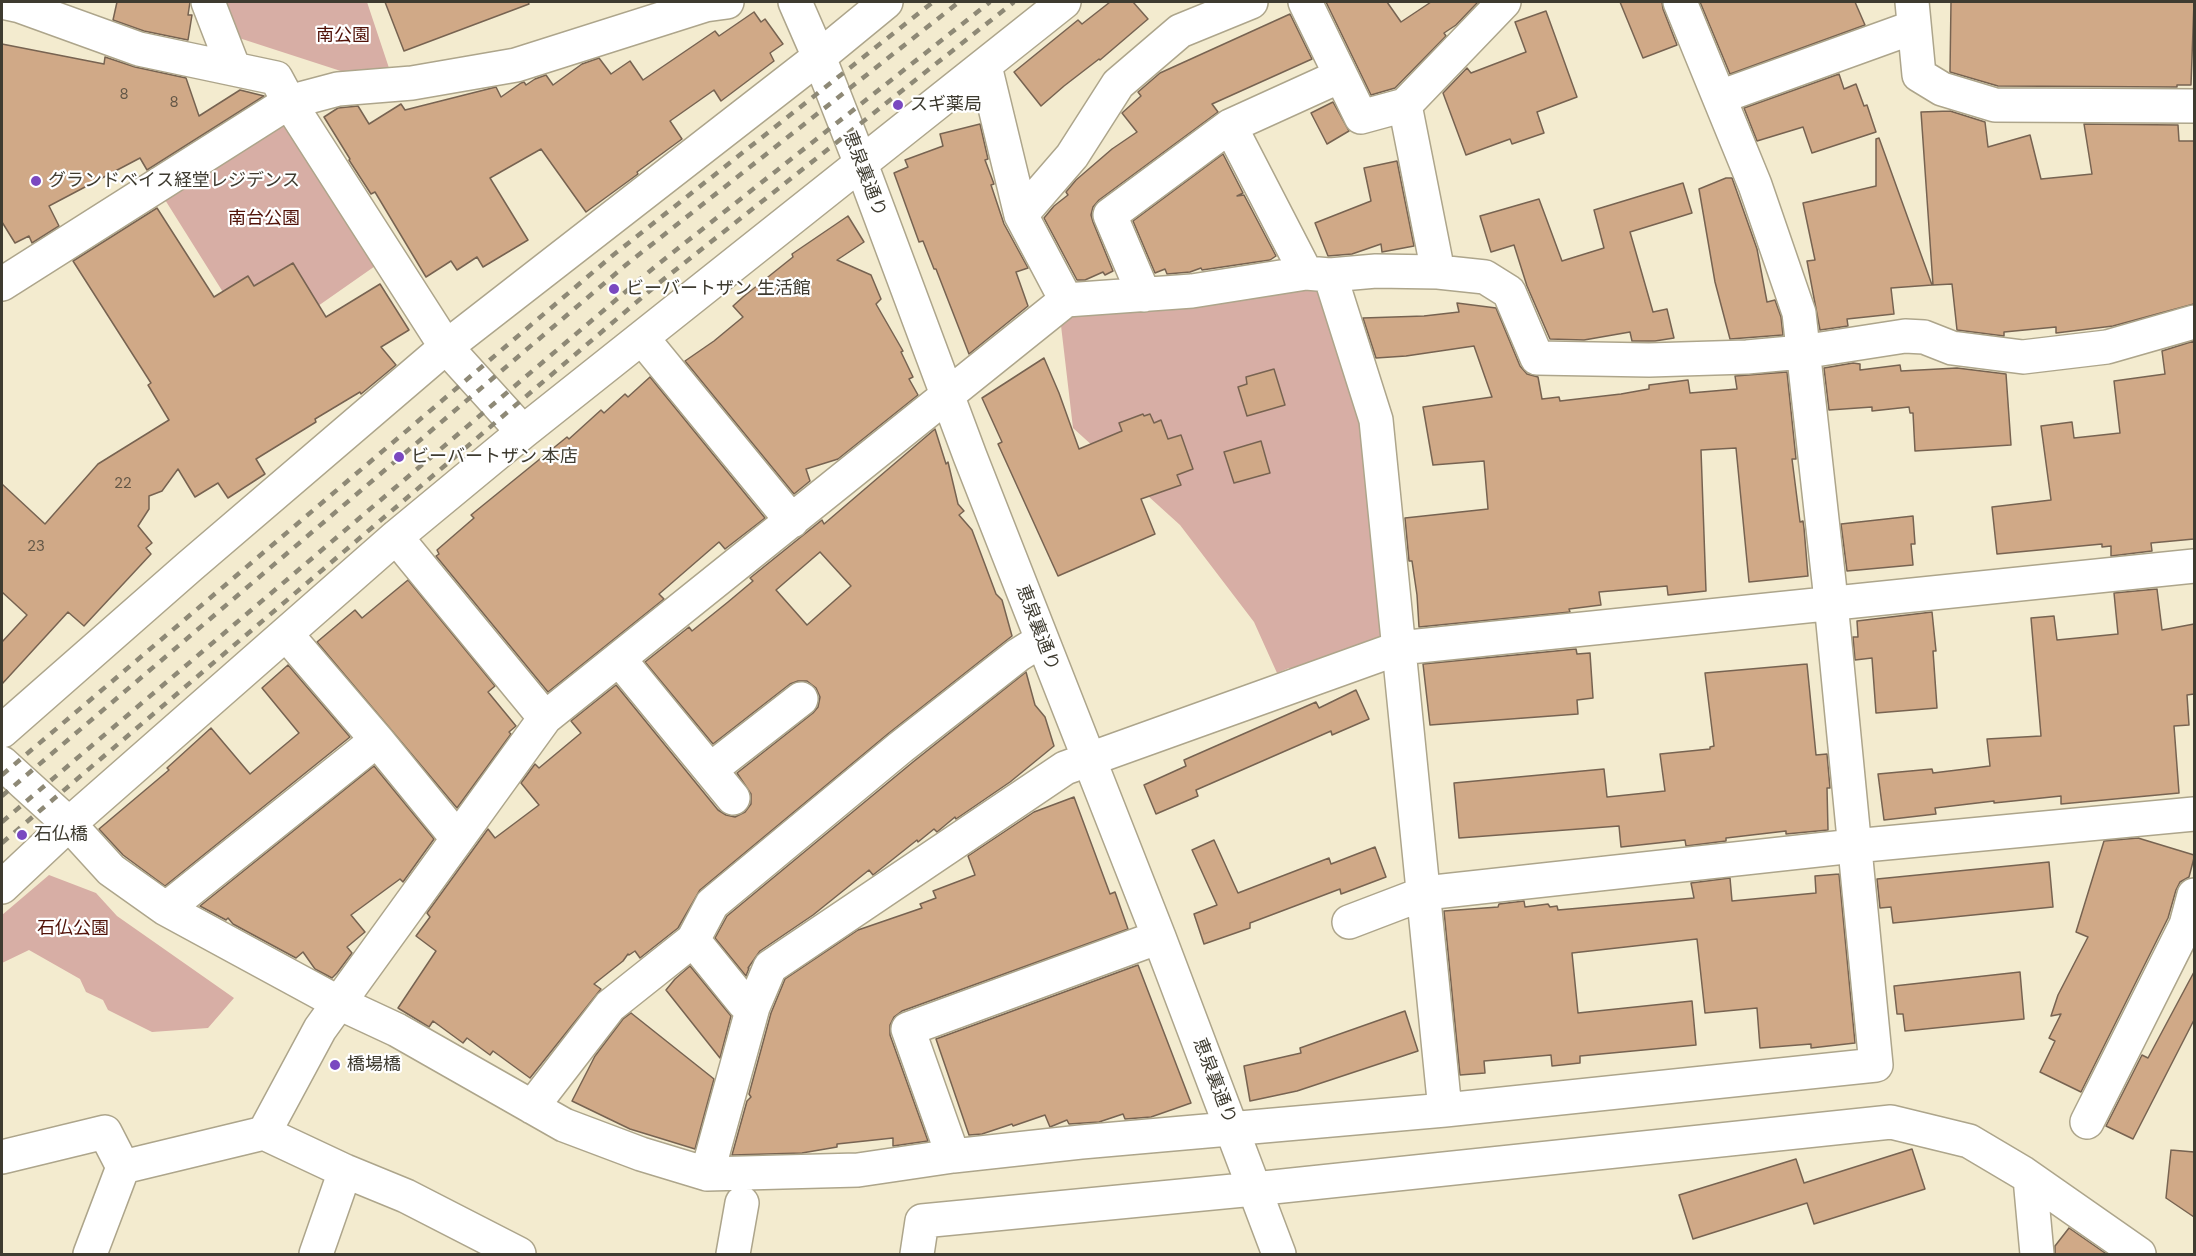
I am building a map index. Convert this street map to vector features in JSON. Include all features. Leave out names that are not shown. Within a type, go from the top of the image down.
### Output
[{"type":"street","points":[[2,2],[20,6],[139,49],[276,78],[289,102],[446,347],[523,432]]},
{"type":"street","points":[[208,2],[234,69]]},
{"type":"street","points":[[2,284],[289,102],[338,89],[412,83],[516,65],[705,5],[727,2]]},
{"type":"street","name":"恵泉裏通り","points":[[795,2],[861,164],[1279,1254]]},
{"type":"street","points":[[2,731],[172,581],[446,347],[819,57],[886,2]]},
{"type":"street","points":[[6,873],[69,824],[396,537],[523,432],[1064,2]]},
{"type":"street","points":[[1021,215],[1072,156],[1118,84],[1179,31],[1251,2]]},
{"type":"street","points":[[1305,2],[1361,117],[1405,105],[1504,2]]},
{"type":"street","points":[[2,763],[69,824],[111,870],[166,909],[339,1003],[397,1030],[575,1130],[641,1154],[707,1174],[858,1170],[952,1156],[1081,1142],[1445,1110],[1876,1065],[1831,603],[1799,313],[1755,185],[1680,2]]},
{"type":"street","points":[[1720,98],[1913,14],[1919,75],[1942,89],[1995,105],[2194,106]]},
{"type":"street","points":[[985,66],[1021,215],[1066,300]]},
{"type":"street","points":[[1144,295],[1110,215],[1230,126],[1340,75]]},
{"type":"street","points":[[1405,105],[1438,272]]},
{"type":"street","points":[[1230,126],[1318,274],[1376,420],[1445,1110]]},
{"type":"street","points":[[264,1133],[320,1029],[545,718],[1066,300],[1192,291],[1318,274],[1376,271],[1438,272],[1485,278],[1509,292],[1537,358],[1649,360],[1747,357],[1915,337],[1924,337],[1952,348],[2023,357],[2107,347],[2194,322]]},
{"type":"street","points":[[642,338],[792,521]]},
{"type":"street","points":[[396,537],[545,718]]},
{"type":"street","points":[[707,1174],[753,1006],[770,967],[1065,768],[1399,648],[2194,566]]},
{"type":"street","points":[[286,634],[457,838]]},
{"type":"street","points":[[532,1107],[610,1006],[693,940],[712,904],[901,747],[1018,655],[1042,640]]},
{"type":"street","points":[[619,659],[733,798]]},
{"type":"street","points":[[710,770],[801,699]]},
{"type":"street","points":[[166,909],[377,740]]},
{"type":"street","points":[[1349,922],[1425,893],[1854,846],[2194,814]]},
{"type":"street","points":[[2087,1122],[2186,925],[2194,895]]},
{"type":"street","points":[[952,1156],[908,1029],[1159,937]]},
{"type":"street","points":[[693,940],[744,1003],[753,1006]]},
{"type":"street","points":[[917,1254],[922,1221],[1254,1189],[1891,1122],[1969,1141],[2030,1178],[2139,1254]]},
{"type":"street","points":[[2,1157],[105,1132],[123,1167],[90,1254]]},
{"type":"street","points":[[123,1167],[264,1133],[345,1171],[406,1196],[519,1254]]},
{"type":"street","points":[[316,1254],[345,1171]]},
{"type":"street","points":[[2030,1178],[2037,1254]]},
{"type":"street","points":[[733,1254],[742,1203]]},
{"type":"green space","name":"南公園","points":[[225,2],[367,2],[391,74],[350,74],[239,38]]},
{"type":"green space","name":"南台公園","points":[[287,117],[378,264],[258,348],[162,195]]},
{"type":"green space","points":[[1308,284],[1327,295],[1368,437],[1389,641],[1294,675],[1289,668],[1277,673],[1254,622],[1180,525],[1073,428],[1060,317]]},
{"type":"green space","name":"石仏公園","points":[[49,875],[96,893],[117,916],[234,998],[208,1028],[152,1032],[108,1010],[103,1000],[86,992],[80,979],[29,950],[2,963],[2,915]]},
{"type":"building","points":[[117,2],[190,2],[188,15],[192,15],[188,40],[144,31],[113,20]]},
{"type":"building","points":[[385,2],[528,2],[529,4],[404,51]]},
{"type":"building","points":[[1110,2],[1133,2],[1148,19],[1041,106],[1014,72],[1078,20],[1082,24]]},
{"type":"building","points":[[1326,2],[1387,2],[1401,22],[1431,2],[1478,2],[1456,25],[1444,33],[1446,36],[1395,88],[1371,95]]},
{"type":"building","points":[[1620,2],[1662,2],[1677,45],[1643,58]]},
{"type":"building","points":[[1700,2],[1855,2],[1865,25],[1730,74]]},
{"type":"building","points":[[1951,2],[2194,2],[2191,85],[2177,85],[2177,87],[1998,86],[1950,72]]},
{"type":"building","points":[[1546,11],[1577,97],[1537,112],[1544,133],[1512,144],[1510,139],[1466,155],[1443,93],[1467,68],[1471,73],[1526,52],[1515,22]]},
{"type":"building","points":[[754,12],[761,22],[765,19],[783,44],[770,53],[774,61],[721,101],[714,90],[670,121],[682,139],[586,212],[541,149],[490,178],[528,240],[483,267],[477,257],[457,270],[451,261],[426,277],[375,192],[371,194],[324,117],[338,108],[358,106],[369,124],[401,104],[405,110],[496,87],[501,97],[521,83],[524,82],[526,85],[546,75],[553,85],[582,64],[599,58],[611,74],[630,61],[643,80],[715,31],[719,36]]},
{"type":"building","points":[[1290,14],[1312,59],[1212,104],[1218,112],[1099,200],[1093,207],[1091,215],[1113,271],[1105,275],[1103,272],[1085,280],[1077,280],[1044,218],[1068,195],[1066,192],[1076,180],[1112,149],[1137,132],[1122,113],[1141,96],[1138,92],[1160,73]]},
{"type":"building","points":[[2,44],[104,64],[105,57],[135,67],[186,78],[199,116],[240,90],[264,96],[147,170],[140,158],[49,206],[59,226],[32,243],[29,236],[15,243],[2,222]]},
{"type":"building","points":[[1839,74],[1844,89],[1856,84],[1864,106],[1867,105],[1876,132],[1812,153],[1803,127],[1757,141],[1744,108]]},
{"type":"building","points":[[1333,102],[1349,131],[1327,144],[1311,113]]},
{"type":"building","points":[[1950,111],[1985,122],[1988,147],[2030,135],[2041,179],[2092,174],[2084,124],[2178,125],[2179,141],[2194,141],[2194,304],[2113,326],[2056,333],[2056,327],[2004,332],[2004,336],[1957,330],[1952,284],[1933,285],[1921,112]]},
{"type":"building","points":[[980,124],[988,159],[985,160],[994,184],[991,185],[1004,224],[1028,268],[1016,272],[1028,306],[969,354],[936,269],[934,269],[923,241],[919,242],[894,173],[908,167],[905,160],[943,146],[940,134]]},
{"type":"building","points":[[1879,138],[1932,285],[1891,288],[1894,314],[1847,319],[1848,326],[1820,330],[1807,261],[1815,260],[1803,203],[1876,186],[1876,139]]},
{"type":"building","points":[[1223,154],[1243,193],[1237,196],[1244,195],[1276,256],[1270,260],[1202,270],[1201,268],[1190,272],[1167,274],[1165,269],[1155,273],[1133,221]]},
{"type":"building","points":[[1397,161],[1414,246],[1382,252],[1381,244],[1352,254],[1328,256],[1315,223],[1371,201],[1364,168]]},
{"type":"building","points":[[1726,178],[1732,178],[1757,249],[1767,302],[1775,300],[1781,317],[1783,335],[1730,339],[1715,282],[1699,189]]},
{"type":"building","points":[[1683,183],[1692,213],[1630,232],[1653,312],[1667,309],[1674,338],[1632,341],[1630,332],[1584,340],[1550,339],[1527,286],[1514,245],[1491,252],[1480,216],[1539,199],[1562,261],[1604,248],[1594,210]]},
{"type":"building","points":[[157,208],[214,297],[248,276],[254,286],[293,263],[326,317],[380,284],[409,330],[381,347],[396,365],[361,394],[360,392],[315,419],[316,422],[256,459],[265,474],[228,498],[218,483],[195,497],[178,469],[162,491],[149,496],[149,509],[138,526],[152,543],[146,548],[151,554],[84,626],[68,612],[2,684],[2,642],[27,615],[2,592],[2,484],[45,524],[98,464],[169,420],[148,385],[151,383],[73,261]]},
{"type":"building","points":[[848,216],[864,242],[837,260],[871,275],[881,299],[876,304],[903,351],[901,352],[913,377],[909,379],[918,395],[838,459],[806,469],[810,481],[794,494],[685,361],[743,317],[733,306],[743,297],[793,257],[792,254]]},
{"type":"building","points":[[1457,303],[1496,308],[1520,366],[1527,374],[1538,377],[1542,399],[1559,397],[1560,401],[1621,394],[1649,389],[1649,385],[1688,380],[1690,393],[1737,389],[1735,376],[1787,372],[1796,459],[1792,459],[1800,522],[1803,521],[1804,528],[1808,576],[1749,582],[1736,448],[1701,450],[1706,591],[1668,595],[1667,586],[1599,592],[1601,605],[1569,609],[1570,612],[1419,627],[1417,595],[1412,561],[1409,561],[1405,518],[1488,509],[1484,461],[1433,465],[1423,407],[1492,397],[1474,346],[1376,358],[1363,318],[1424,316],[1459,312]]},
{"type":"building","points":[[2194,341],[2194,539],[2151,543],[2152,551],[2111,556],[2111,546],[2102,547],[2102,544],[1997,554],[1992,507],[2051,500],[2041,426],[2072,422],[2074,438],[2120,433],[2114,381],[2165,374],[2162,351]]},
{"type":"building","points":[[1044,358],[1079,449],[1122,431],[1119,423],[1143,414],[1144,416],[1150,414],[1154,423],[1161,420],[1168,439],[1181,435],[1193,469],[1177,475],[1181,485],[1141,499],[1155,534],[1058,576],[998,444],[1002,442],[982,398]]},
{"type":"building","points":[[1860,364],[1860,370],[1900,365],[1901,371],[1957,368],[2006,374],[2011,445],[1915,451],[1913,413],[1910,413],[1909,407],[1872,411],[1872,407],[1829,410],[1824,368]]},
{"type":"building","points":[[1274,369],[1285,405],[1247,416],[1238,387],[1247,384],[1246,377]]},
{"type":"building","points":[[650,377],[765,518],[725,549],[719,542],[659,594],[664,599],[548,692],[436,556],[439,554],[437,550],[474,518],[471,515],[567,437],[569,439],[601,410],[604,413],[625,394],[628,397]]},
{"type":"building","points":[[935,429],[946,464],[948,462],[958,504],[964,511],[959,515],[972,530],[996,594],[1002,600],[1012,636],[889,733],[700,890],[678,928],[640,958],[635,951],[628,954],[623,961],[594,984],[601,989],[530,1078],[493,1051],[490,1055],[467,1038],[463,1043],[433,1021],[429,1027],[398,1008],[436,951],[416,936],[430,917],[427,913],[488,829],[495,838],[539,805],[521,783],[535,764],[539,768],[581,733],[571,721],[616,685],[718,810],[735,817],[745,812],[751,804],[751,794],[737,773],[813,713],[818,707],[820,697],[816,688],[807,681],[790,684],[713,744],[645,662],[689,627],[692,631],[753,581],[750,578],[822,520],[824,524]],"holes":[[[820,552],[851,586],[807,625],[776,590]]]},
{"type":"building","points":[[1261,441],[1270,473],[1234,483],[1224,452]]},
{"type":"building","points":[[1913,516],[1915,544],[1911,544],[1913,565],[1847,571],[1841,524]]},
{"type":"building","points":[[408,580],[495,686],[488,692],[516,726],[509,732],[511,734],[457,808],[317,642],[355,610],[362,618]]},
{"type":"building","points":[[2157,589],[2162,630],[2194,624],[2194,694],[2187,695],[2189,725],[2174,726],[2179,793],[2061,804],[2061,796],[1994,803],[1994,801],[1935,808],[1936,814],[1884,820],[1878,774],[1932,769],[1933,773],[1990,766],[1987,739],[2041,736],[2031,618],[2054,616],[2057,640],[2118,634],[2114,593]]},
{"type":"building","points":[[1932,612],[1936,651],[1933,651],[1937,708],[1876,713],[1872,658],[1855,660],[1853,637],[1858,637],[1857,621]]},
{"type":"building","points":[[1576,649],[1577,654],[1590,653],[1593,698],[1577,700],[1578,714],[1430,725],[1423,664]]},
{"type":"building","points":[[1807,664],[1816,755],[1827,754],[1830,788],[1827,788],[1828,830],[1786,834],[1786,831],[1726,838],[1726,841],[1686,846],[1685,840],[1621,847],[1619,826],[1459,838],[1454,783],[1604,769],[1607,797],[1665,791],[1660,754],[1710,749],[1714,746],[1705,673]]},
{"type":"building","points":[[288,665],[350,737],[165,886],[123,855],[99,829],[169,770],[167,768],[211,728],[250,774],[299,733],[262,688]]},
{"type":"building","points":[[1026,672],[1035,705],[1045,717],[1054,746],[1010,782],[956,819],[955,817],[937,832],[934,829],[918,842],[917,840],[873,875],[869,870],[813,915],[760,951],[748,968],[746,976],[715,938],[727,916]]},
{"type":"building","points":[[1356,690],[1369,719],[1332,735],[1331,731],[1196,790],[1198,796],[1156,814],[1144,785],[1186,766],[1184,760],[1316,702],[1319,708]]},
{"type":"building","points":[[374,766],[434,839],[403,882],[400,879],[351,915],[365,932],[347,947],[352,953],[332,978],[315,969],[303,952],[296,958],[233,924],[228,918],[226,920],[200,906]]},
{"type":"building","points":[[1074,797],[1110,894],[1115,892],[1128,929],[902,1011],[894,1017],[890,1025],[890,1035],[928,1141],[893,1146],[893,1138],[837,1144],[837,1147],[802,1153],[732,1155],[747,1101],[751,1097],[749,1094],[771,1013],[785,979],[858,930],[922,908],[920,904],[936,898],[933,891],[975,875],[968,856],[1034,812]]},
{"type":"building","points":[[2138,838],[2194,855],[2194,858],[2189,877],[2180,882],[2168,918],[2081,1092],[2040,1072],[2055,1041],[2049,1038],[2061,1014],[2051,1016],[2058,995],[2088,937],[2076,932],[2104,841]]},
{"type":"building","points":[[1214,840],[1238,893],[1329,858],[1331,864],[1375,847],[1386,877],[1341,894],[1340,889],[1250,923],[1250,928],[1204,944],[1194,914],[1217,905],[1192,850]]},
{"type":"building","points":[[2049,862],[2053,907],[1893,923],[1891,907],[1880,908],[1877,879]]},
{"type":"building","points":[[1839,874],[1855,1043],[1811,1048],[1811,1044],[1760,1048],[1757,1008],[1705,1013],[1697,939],[1572,953],[1578,1013],[1692,1001],[1696,1045],[1580,1056],[1580,1063],[1552,1066],[1551,1055],[1484,1061],[1485,1073],[1460,1075],[1444,911],[1498,907],[1499,904],[1524,901],[1525,907],[1548,904],[1550,907],[1557,906],[1558,910],[1694,898],[1691,883],[1730,878],[1732,901],[1816,893],[1815,876]]},
{"type":"building","points":[[1138,965],[1191,1103],[1151,1117],[1125,1119],[1123,1114],[1099,1122],[1069,1124],[1067,1120],[1050,1127],[1045,1115],[1013,1126],[1012,1124],[982,1134],[969,1135],[936,1039]]},
{"type":"building","points":[[690,966],[731,1016],[720,1058],[666,990]]},
{"type":"building","points":[[2020,972],[2024,1019],[1905,1031],[1903,1014],[1897,1014],[1894,986]]},
{"type":"building","points":[[2194,972],[2194,1020],[2133,1139],[2106,1126],[2142,1055],[2148,1058]]},
{"type":"building","points":[[1405,1011],[1418,1051],[1297,1091],[1250,1101],[1244,1066],[1301,1053],[1300,1048]]},
{"type":"building","points":[[631,1013],[714,1079],[695,1149],[630,1129],[572,1101],[595,1056],[623,1019]]},
{"type":"building","points":[[1912,1149],[1925,1189],[1814,1224],[1807,1203],[1693,1239],[1679,1195],[1796,1159],[1804,1183]]},
{"type":"building","points":[[2171,1150],[2194,1152],[2194,1217],[2166,1198]]},
{"type":"building","points":[[2069,1228],[2107,1254],[2055,1254],[2055,1246]]},
{"type":"railway","points":[[2,775],[612,256],[933,2]]},
{"type":"railway","points":[[2,796],[627,264],[959,2]]},
{"type":"railway","points":[[2,822],[657,265],[990,2]]},
{"type":"railway","points":[[2,843],[659,283],[1014,2]]},
{"type":"place","name":"スギ薬局","points":[[898,105]]},
{"type":"place","name":"グランドベイス経堂レジデンス","points":[[36,181]]},
{"type":"place","name":"ビーバートザン 生活館","points":[[614,289]]},
{"type":"place","name":"ビーバートザン 本店","points":[[399,457]]},
{"type":"place","name":"石仏橋","points":[[22,835]]},
{"type":"place","name":"橋場橋","points":[[335,1065]]}]
